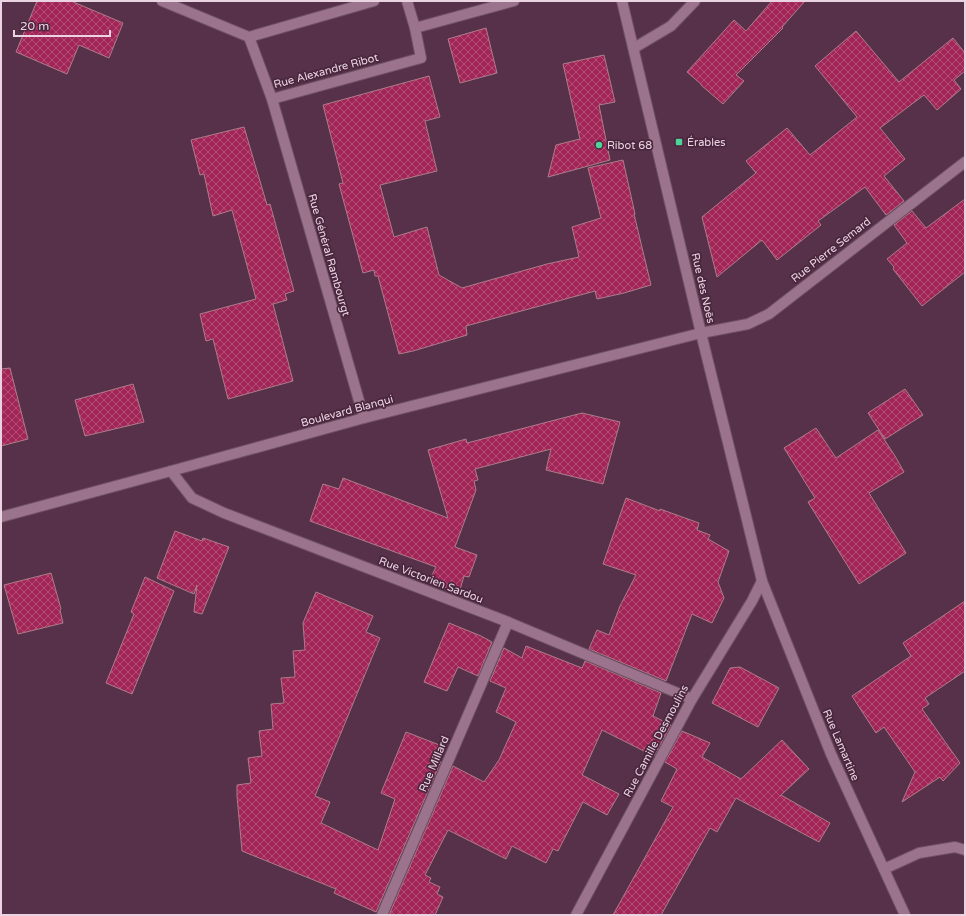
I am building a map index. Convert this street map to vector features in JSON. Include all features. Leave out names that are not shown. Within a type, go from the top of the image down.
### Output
[{"type":"street","points":[[162,1],[249,37],[374,1]]},
{"type":"street","name":"Rue Alexandre Ribot","points":[[249,37],[272,99],[421,58],[415,28],[407,1]]},
{"type":"street","points":[[415,28],[514,1]]},
{"type":"street","name":"Rue des Noës","points":[[622,1],[701,334],[762,581]]},
{"type":"street","points":[[634,48],[671,26],[695,1]]},
{"type":"street","name":"Rue Général Rambourgt","points":[[272,99],[364,418]]},
{"type":"street","name":"Rue Pierre Semard","points":[[701,334],[748,324],[769,314],[965,162]]},
{"type":"street","name":"Boulevard Blanqui","points":[[1,517],[364,418],[701,334]]},
{"type":"street","name":"Rue Victorien Sardou","points":[[171,471],[192,498],[224,513],[508,622],[692,699]]},
{"type":"street","name":"Rue Camille Desmoulins","points":[[576,915],[692,699],[752,601],[762,581]]},
{"type":"street","name":"Rue Lamartine","points":[[762,581],[831,754],[905,915]]},
{"type":"street","name":"Rue Millard","points":[[382,915],[508,622]]},
{"type":"street","points":[[884,869],[919,853],[955,847],[965,850]]},
{"type":"building","points":[[37,1],[71,1],[123,23],[109,58],[79,45],[67,74],[16,52]]},
{"type":"building","points":[[772,1],[805,1],[782,27],[783,28],[736,75],[744,81],[723,104],[687,72],[734,20],[746,31]]},
{"type":"building","points":[[486,28],[497,73],[460,83],[448,39]]},
{"type":"building","points":[[856,31],[899,82],[953,38],[965,53],[965,71],[954,80],[961,89],[937,110],[924,95],[880,128],[905,159],[884,176],[904,201],[886,215],[865,187],[818,221],[821,225],[777,260],[762,240],[717,277],[702,217],[756,173],[746,161],[787,128],[810,155],[857,117],[815,66]]},
{"type":"building","points":[[604,55],[615,102],[599,105],[610,160],[548,177],[556,145],[580,139],[563,64]]},
{"type":"building","points":[[429,76],[440,117],[425,121],[437,171],[380,185],[394,237],[427,227],[439,275],[462,288],[547,264],[579,257],[572,227],[601,218],[588,168],[623,160],[651,285],[597,299],[595,291],[466,326],[467,335],[399,354],[378,276],[375,276],[374,270],[363,273],[339,184],[343,183],[323,105]]},
{"type":"building","points":[[244,127],[267,205],[270,204],[294,291],[285,294],[287,300],[273,304],[293,381],[228,399],[213,339],[206,341],[200,314],[256,299],[232,210],[213,216],[204,174],[200,175],[191,140]]},
{"type":"building","points":[[965,199],[965,272],[922,306],[887,259],[907,243],[894,225],[912,211],[926,228]]},
{"type":"building","points":[[10,368],[28,439],[1,446],[1,369]]},
{"type":"building","points":[[133,384],[144,422],[85,436],[75,400]]},
{"type":"building","points":[[905,389],[923,415],[885,439],[868,413]]},
{"type":"building","points":[[582,413],[620,422],[603,484],[546,470],[551,449],[475,469],[478,480],[474,481],[476,490],[455,547],[477,555],[469,577],[464,576],[459,593],[429,581],[436,567],[310,521],[323,484],[339,489],[343,478],[448,518],[428,450],[466,439],[467,443]]},
{"type":"building","points":[[816,428],[836,458],[878,430],[904,472],[869,493],[906,553],[859,584],[808,502],[815,498],[784,448]]},
{"type":"building","points":[[626,498],[660,511],[660,509],[699,523],[697,530],[710,535],[708,539],[729,551],[718,582],[724,598],[712,623],[692,614],[666,681],[589,649],[597,630],[609,635],[620,606],[636,575],[603,564]]},
{"type":"building","points":[[175,531],[202,541],[203,538],[229,547],[202,614],[194,612],[197,585],[194,594],[157,578]]},
{"type":"building","points":[[51,573],[61,609],[63,623],[18,634],[4,585]]},
{"type":"building","points":[[145,577],[174,591],[132,694],[106,683],[134,614],[131,612]]},
{"type":"building","points":[[316,592],[373,616],[366,632],[380,638],[315,796],[330,802],[321,823],[378,850],[395,799],[381,793],[406,732],[442,746],[437,758],[441,761],[376,912],[334,893],[336,889],[242,851],[237,785],[251,783],[248,758],[262,756],[259,731],[273,729],[271,704],[284,703],[281,678],[295,677],[293,651],[305,650],[303,623]]},
{"type":"building","points":[[965,601],[965,671],[925,698],[929,704],[922,709],[960,763],[943,781],[940,777],[902,802],[915,772],[884,727],[876,733],[852,696],[911,656],[903,643]]},
{"type":"building","points":[[449,623],[492,642],[478,676],[458,667],[447,691],[424,682]]},
{"type":"building","points":[[526,646],[582,668],[585,661],[661,693],[653,716],[671,725],[654,756],[602,730],[582,775],[619,794],[607,815],[583,802],[558,851],[553,849],[546,863],[512,846],[506,859],[448,830],[425,875],[431,878],[429,882],[440,887],[437,894],[443,897],[435,915],[389,915],[453,766],[484,782],[499,760],[516,722],[496,712],[506,688],[490,681],[504,648],[522,658]]},
{"type":"building","points":[[740,667],[779,688],[758,727],[712,703],[730,668]]},
{"type":"building","points":[[682,731],[710,743],[702,757],[741,779],[782,740],[809,769],[781,795],[830,823],[819,842],[736,798],[717,832],[710,828],[661,915],[613,915],[673,807],[661,801],[677,769],[665,762]]},
{"type":"place","name":"Érables","points":[[679,142]]},
{"type":"place","name":"Ribot 68","points":[[599,145]]}]
